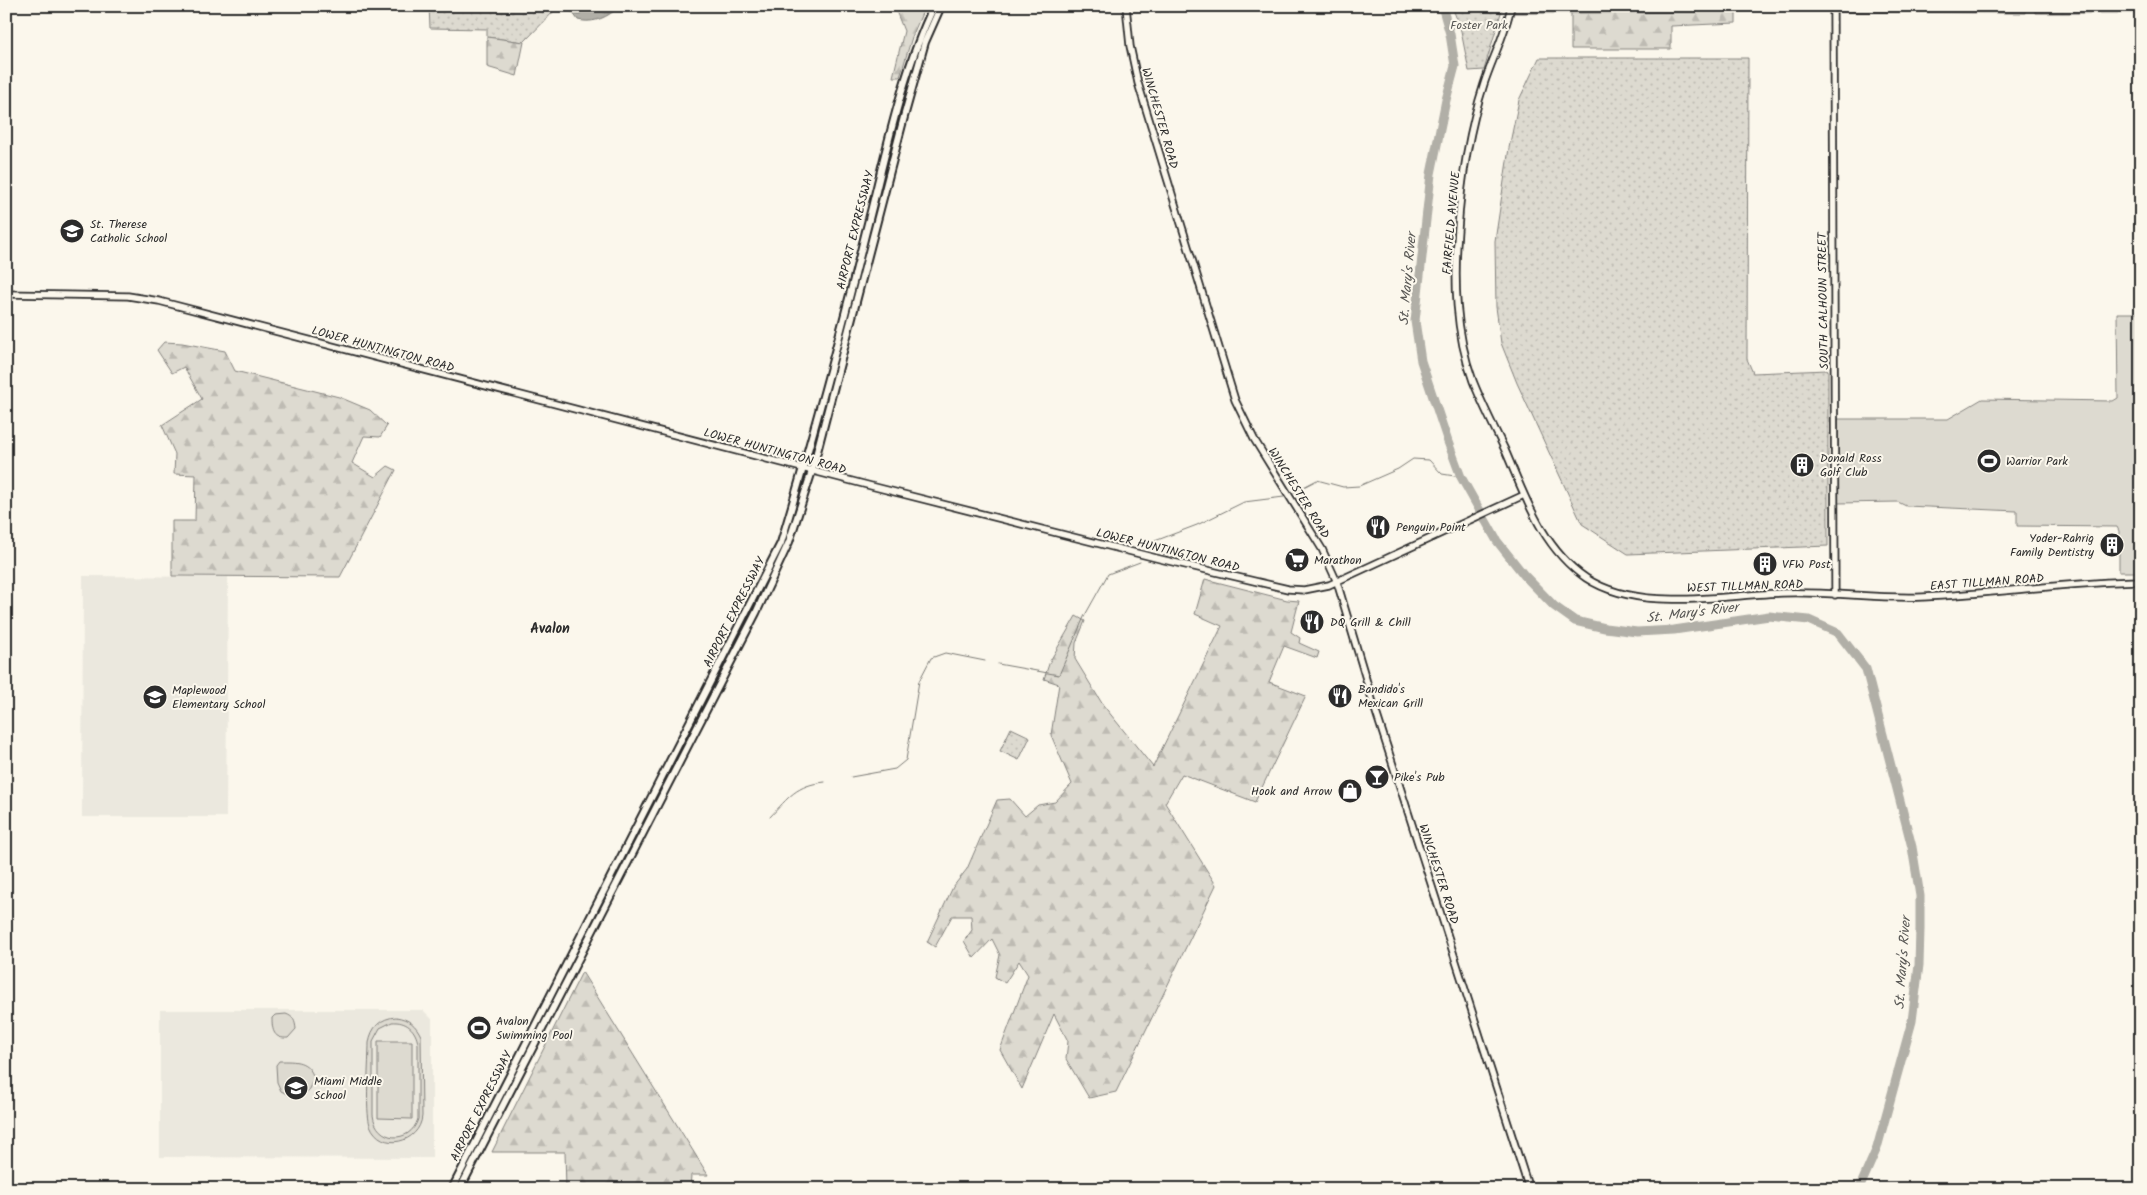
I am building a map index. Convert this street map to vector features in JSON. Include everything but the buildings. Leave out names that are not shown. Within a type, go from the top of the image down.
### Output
[{"type":"main road","name":"AIRPORT EXPRESSWAY","points":[[452,1189],[781,543],[804,468],[890,137],[918,38],[934,6]]},
{"type":"main road","name":"AIRPORT EXPRESSWAY","points":[[460,1189],[756,614],[789,542],[812,471],[925,42],[941,6]]},
{"type":"main road","name":"WINCHESTER ROAD","points":[[1126,6],[1130,46],[1138,83],[1234,400],[1250,431],[1322,549],[1337,582],[1376,713],[1529,1189]]},
{"type":"main road","name":"FAIRFIELD AVENUE","points":[[1511,6],[1483,87],[1474,124],[1461,200],[1456,290],[1462,337],[1473,380],[1524,495]]},
{"type":"main road","name":"SOUTH CALHOUN STREET","points":[[1833,6],[1835,595]]},
{"type":"main road","name":"LOWER HUNTINGTON ROAD","points":[[6,294],[128,296],[159,301],[812,471],[1275,587],[1304,590],[1329,585],[1524,495]]},
{"type":"main road","name":"WEST TILLMAN ROAD","points":[[1524,495],[1550,542],[1565,562],[1595,583],[1621,594],[1654,599],[1786,592],[1835,595]]},
{"type":"main road","name":"EAST TILLMAN ROAD","points":[[1835,595],[1948,596],[2141,581]]},
{"type":"shaded area","name":"Maplewood Elementary School","points":[[83,576],[228,577],[226,817],[82,817]]},
{"type":"shaded area","name":"Miami Middle School","points":[[160,1010],[423,1010],[432,1019],[432,1158],[160,1157]]},
{"type":"green space","points":[[429,6],[559,6],[524,42],[487,37],[487,29],[430,28]]},
{"type":"green space","points":[[894,6],[925,6],[912,37],[900,77],[893,77],[904,31]]},
{"type":"green space","name":"Foster Park","points":[[1452,6],[1503,6],[1484,70],[1469,71],[1461,31]]},
{"type":"green space","points":[[1515,6],[1571,6],[1571,13],[1514,13]]},
{"type":"green space","points":[[1839,6],[2025,6],[2025,13],[1839,12]]},
{"type":"green space","points":[[2035,6],[2141,6],[2141,13],[2035,13]]},
{"type":"green space","points":[[1736,12],[1736,23],[1671,26],[1671,49],[1571,49],[1571,13]]},
{"type":"green space","points":[[487,37],[524,42],[517,76],[487,67]]},
{"type":"green space","name":"Donald Ross Golf Club","points":[[1539,58],[1748,58],[1747,359],[1753,373],[1828,370],[1828,546],[1628,554],[1582,524],[1517,383],[1501,343],[1496,307],[1495,241],[1509,148],[1519,100]]},
{"type":"green space","name":"Warrior Park","points":[[2117,313],[2141,313],[2141,572],[2119,572],[2119,531],[2117,527],[2017,526],[2017,511],[1906,506],[1898,502],[1838,503],[1838,419],[1948,419],[1982,399],[2113,401],[2118,398]]},
{"type":"green space","points":[[164,342],[182,343],[225,351],[235,371],[339,397],[370,410],[387,426],[380,437],[364,436],[352,463],[375,477],[388,466],[396,470],[340,577],[172,576],[172,521],[195,521],[196,475],[174,474],[175,454],[162,425],[202,399],[184,367],[172,373],[157,350]]},
{"type":"green space","points":[[1205,579],[1287,600],[1299,601],[1291,632],[1300,638],[1299,643],[1319,652],[1317,658],[1284,646],[1269,682],[1306,696],[1255,802],[1182,774],[1165,803],[1216,885],[1116,1092],[1089,1098],[1066,1059],[1068,1041],[1054,1014],[1022,1089],[1000,1050],[1028,975],[1019,961],[1005,983],[995,977],[1000,955],[992,939],[974,958],[964,941],[972,930],[971,916],[952,916],[935,947],[927,942],[953,887],[967,869],[997,800],[1010,799],[1025,816],[1038,805],[1055,802],[1072,784],[1051,735],[1059,684],[1044,679],[1050,661],[1076,616],[1085,621],[1076,643],[1075,659],[1103,705],[1153,767],[1222,626],[1195,614]]},
{"type":"green space","points":[[1011,728],[1030,737],[1019,760],[1000,751]]},
{"type":"green space","points":[[582,972],[708,1175],[691,1175],[690,1189],[566,1189],[565,1152],[492,1152]]},
{"type":"green space","points":[[286,1014],[294,1020],[296,1029],[288,1038],[283,1038],[275,1033],[272,1018],[275,1015]]},
{"type":"green space","points":[[396,1017],[408,1021],[417,1029],[421,1036],[422,1116],[420,1125],[415,1133],[408,1138],[391,1142],[375,1134],[370,1125],[367,1097],[370,1037],[374,1028],[381,1021]],"holes":[[[392,1022],[410,1027],[417,1039],[418,1119],[408,1133],[394,1137],[380,1131],[375,1124],[373,1115],[373,1041],[380,1028]]]},
{"type":"green space","points":[[378,1041],[412,1041],[412,1119],[378,1118]]},
{"type":"green space","points":[[279,1061],[301,1063],[308,1068],[314,1078],[308,1091],[295,1098],[281,1091],[277,1082],[276,1065]]},
{"type":"water","points":[[560,6],[620,6],[606,16],[584,21],[578,20],[573,13]]},
{"type":"water","points":[[739,6],[872,6],[857,10],[741,9]]},
{"type":"waterway","name":"St. Mary's River","points":[[1442,6],[1450,34],[1455,66],[1431,174],[1415,321],[1421,361],[1461,477],[1497,541],[1524,575],[1554,606],[1575,621],[1605,628],[1637,632],[1674,630],[1769,616],[1809,620],[1838,633],[1866,669],[1912,847],[1920,896],[1920,929],[1919,965],[1912,1021],[1877,1148],[1859,1189]]},
{"type":"waterway","points":[[1294,492],[1317,480],[1343,487],[1359,486],[1398,469],[1413,459],[1429,460],[1442,474],[1461,477]]},
{"type":"waterway","points":[[1147,544],[1197,525],[1244,502],[1284,497]]},
{"type":"waterway","points":[[998,664],[1059,675],[1084,617],[1108,574],[1140,562]]},
{"type":"waterway","points":[[851,777],[895,769],[906,760],[919,681],[931,658],[945,653],[985,661]]},
{"type":"waterway","points":[[770,817],[788,798],[800,789],[825,782]]},
{"type":"place","name":"St. Therese Catholic School","points":[[72,231]]},
{"type":"place","name":"Warrior Park","points":[[1989,461]]},
{"type":"place","name":"Donald Ross Golf Club","points":[[1802,465]]},
{"type":"place","name":"Penguin Point","points":[[1378,527]]},
{"type":"place","name":"Yoder-Rahrig Family Dentistry","points":[[2112,545]]},
{"type":"place","name":"Marathon","points":[[1297,560]]},
{"type":"place","name":"VFW Post","points":[[1765,564]]},
{"type":"place","name":"DQ Grill & Chill","points":[[1312,622]]},
{"type":"place","name":"Bandido's Mexican Grill","points":[[1340,696]]},
{"type":"place","name":"Maplewood Elementary School","points":[[155,697]]},
{"type":"place","name":"Pike's Pub","points":[[1377,777]]},
{"type":"place","name":"Hook and Arrow","points":[[1350,791]]},
{"type":"place","name":"Avalon Swimming Pool","points":[[479,1028]]},
{"type":"place","name":"Miami Middle School","points":[[296,1088]]},
{"type":"district","name":"Avalon","points":[[550,628]]}]
